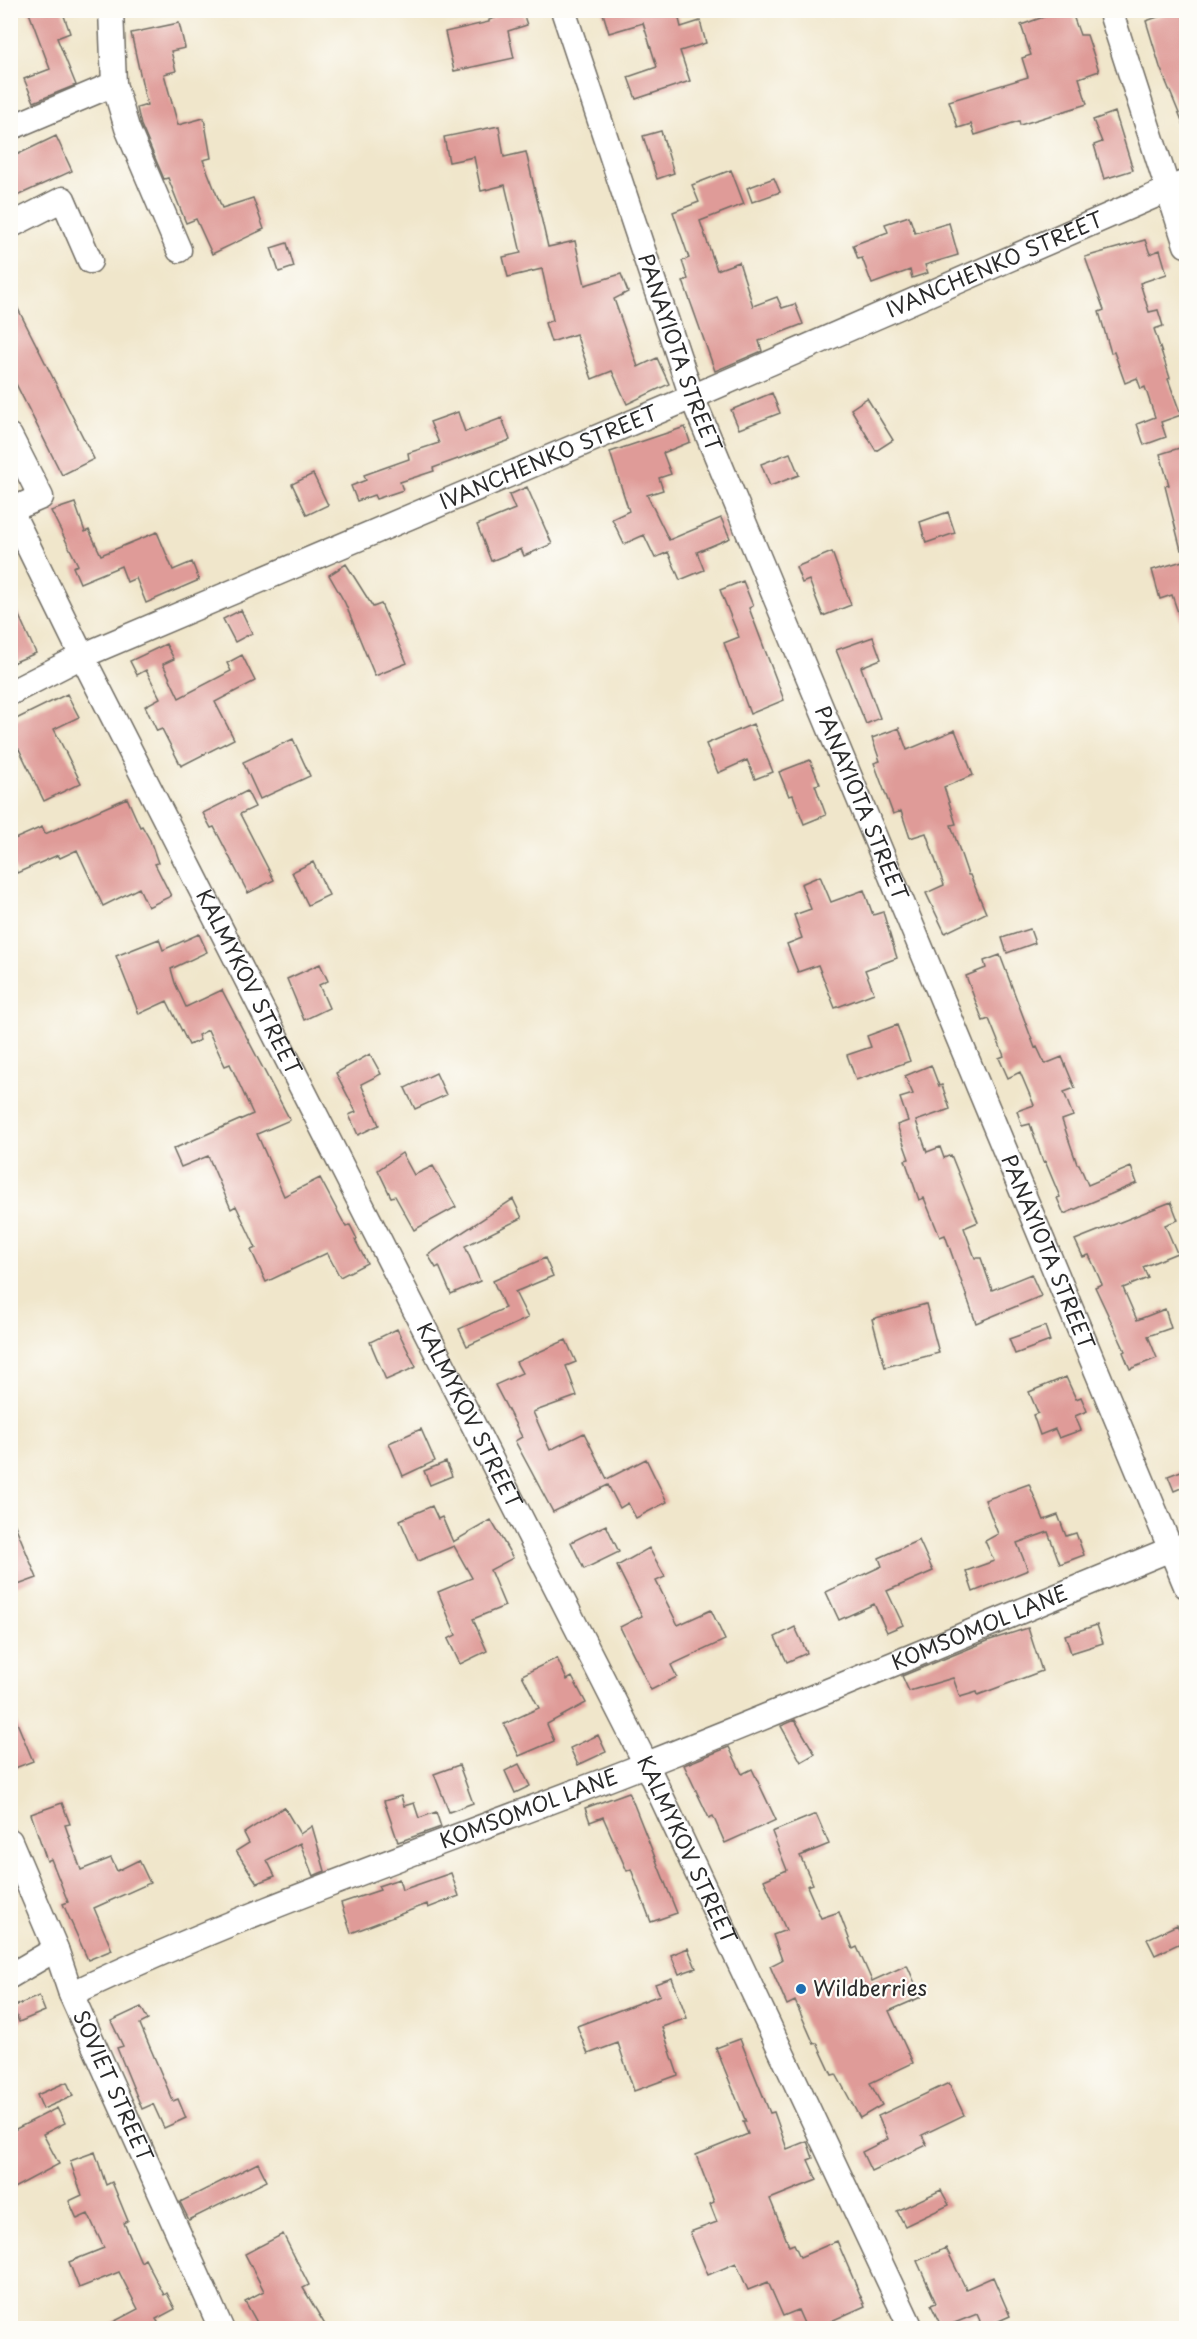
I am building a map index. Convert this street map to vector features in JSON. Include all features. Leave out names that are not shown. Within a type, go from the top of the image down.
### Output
[{"type":"street","points":[[111,10],[114,84],[127,128],[179,250]]},
{"type":"street","name":"PANAYIOTA STREET","points":[[562,10],[692,397],[1179,1547],[1186,1586]]},
{"type":"street","points":[[1110,10],[1178,185],[1186,245]]},
{"type":"street","points":[[10,128],[114,84]]},
{"type":"street","name":"IVANCHENKO STREET","points":[[10,693],[82,656],[692,397],[1178,185]]},
{"type":"street","points":[[10,226],[63,199],[90,261]]},
{"type":"street","points":[[10,436],[41,497],[11,510]]},
{"type":"street","name":"KALMYKOV STREET","points":[[11,510],[82,656],[646,1764],[911,2328]]},
{"type":"street","name":"KOMSOMOL LANE","points":[[71,1994],[113,1974],[342,1879],[646,1764],[1179,1547]]},
{"type":"street","name":"SOVIET STREET","points":[[10,1841],[56,1949],[71,1994],[221,2328]]},
{"type":"street","points":[[10,1976],[56,1949]]},
{"type":"building","points":[[28,10],[62,10],[70,33],[57,38],[76,85],[34,102],[24,79],[50,69]]},
{"type":"building","points":[[493,10],[522,10],[527,25],[508,31],[514,58],[454,71],[445,32],[489,22],[495,18]]},
{"type":"building","points":[[602,10],[677,11],[681,27],[700,21],[706,43],[680,51],[690,81],[636,99],[628,77],[657,67],[643,23],[609,33]]},
{"type":"building","points":[[1063,10],[1071,10],[1080,35],[1087,35],[1099,71],[1079,78],[1087,104],[1020,125],[1019,121],[975,135],[971,124],[958,128],[949,101],[1028,77],[1022,58],[1031,55],[1021,25]]},
{"type":"building","points":[[1178,10],[1186,10],[1185,128],[1160,67],[1146,21]]},
{"type":"building","points":[[179,23],[185,48],[171,51],[176,71],[164,74],[178,125],[204,118],[211,158],[203,160],[222,208],[253,198],[264,229],[212,254],[196,219],[186,223],[168,178],[164,179],[141,125],[137,108],[147,105],[131,33]]},
{"type":"building","points":[[1115,112],[1133,170],[1104,179],[1094,145],[1102,142],[1093,120]]},
{"type":"building","points":[[499,126],[504,157],[526,152],[548,247],[575,241],[585,285],[621,274],[628,292],[614,299],[638,367],[657,358],[669,384],[627,404],[612,371],[592,379],[576,334],[551,342],[545,323],[553,320],[542,269],[508,277],[503,257],[521,253],[505,185],[481,191],[474,157],[449,162],[444,137]]},
{"type":"building","points":[[661,131],[674,173],[657,179],[643,136]]},
{"type":"building","points":[[56,136],[72,171],[10,199],[10,158]]},
{"type":"building","points":[[731,170],[744,204],[700,221],[717,270],[739,262],[753,306],[777,297],[782,308],[795,304],[803,324],[759,341],[762,351],[715,371],[683,281],[688,279],[682,261],[689,258],[673,212],[699,202],[692,185]]},
{"type":"building","points":[[774,178],[780,192],[752,202],[747,188]]},
{"type":"building","points":[[909,216],[915,233],[949,223],[958,255],[925,265],[928,273],[912,278],[910,270],[872,284],[862,258],[858,259],[853,245],[888,232],[885,224]]},
{"type":"building","points":[[1145,240],[1150,254],[1160,250],[1167,274],[1140,283],[1149,312],[1158,310],[1163,326],[1154,329],[1181,415],[1161,422],[1166,437],[1144,445],[1137,424],[1155,417],[1145,387],[1141,389],[1137,378],[1125,383],[1114,352],[1111,353],[1099,312],[1104,310],[1085,257]]},
{"type":"building","points":[[287,243],[294,267],[279,272],[271,248]]},
{"type":"building","points":[[10,293],[94,459],[62,475],[10,372]]},
{"type":"building","points":[[772,393],[780,413],[739,429],[731,410]]},
{"type":"building","points":[[867,398],[893,440],[876,451],[851,409]]},
{"type":"building","points":[[458,412],[465,432],[502,418],[510,440],[433,468],[434,471],[400,482],[403,490],[376,499],[374,495],[357,501],[351,486],[366,480],[364,475],[409,459],[408,453],[439,443],[430,422]]},
{"type":"building","points":[[685,427],[690,442],[663,453],[671,474],[659,478],[663,490],[647,495],[669,540],[721,518],[730,538],[697,552],[704,570],[680,580],[668,552],[655,558],[644,535],[624,544],[612,519],[629,511],[610,452]]},
{"type":"building","points":[[1186,446],[1186,549],[1181,550],[1165,486],[1169,485],[1160,454]]},
{"type":"building","points":[[790,453],[799,475],[770,486],[761,464]]},
{"type":"building","points":[[313,474],[328,505],[307,515],[292,484]]},
{"type":"building","points":[[527,487],[552,544],[524,556],[521,549],[491,561],[477,525],[515,509],[509,495]]},
{"type":"building","points":[[75,503],[85,532],[89,530],[101,555],[157,532],[173,570],[192,562],[199,580],[146,603],[136,578],[127,582],[121,566],[80,583],[73,567],[78,565],[51,511]]},
{"type":"building","points":[[948,512],[955,533],[926,543],[920,522]]},
{"type":"building","points":[[832,552],[851,605],[823,616],[809,580],[802,583],[796,567]]},
{"type":"building","points":[[1186,560],[1186,629],[1184,630],[1172,595],[1160,599],[1152,570]]},
{"type":"building","points":[[346,564],[373,607],[381,604],[407,663],[375,676],[345,603],[329,575]]},
{"type":"building","points":[[743,581],[753,606],[749,608],[784,700],[750,714],[724,643],[739,637],[720,590]]},
{"type":"building","points":[[10,596],[36,653],[10,664]]},
{"type":"building","points":[[241,610],[252,633],[235,642],[223,619]]},
{"type":"building","points":[[873,637],[881,659],[861,667],[880,718],[866,724],[836,650]]},
{"type":"building","points":[[166,644],[174,659],[163,664],[179,698],[231,671],[227,663],[242,655],[255,681],[215,702],[234,739],[181,766],[162,729],[157,731],[145,706],[160,698],[146,670],[137,675],[130,661]]},
{"type":"building","points":[[67,694],[79,717],[54,729],[81,783],[44,801],[19,749],[10,753],[10,722]]},
{"type":"building","points":[[753,724],[773,772],[755,779],[747,760],[718,773],[706,744]]},
{"type":"building","points":[[899,728],[907,750],[955,730],[973,775],[944,787],[956,824],[951,825],[968,875],[970,875],[986,913],[945,933],[926,893],[944,885],[926,833],[910,838],[901,811],[893,814],[874,763],[880,761],[872,738]]},
{"type":"building","points":[[293,739],[310,776],[260,799],[243,762]]},
{"type":"building","points":[[810,760],[820,784],[815,785],[826,815],[804,824],[793,795],[789,796],[779,772]]},
{"type":"building","points":[[247,791],[255,807],[240,814],[274,880],[248,893],[214,827],[211,828],[203,813]]},
{"type":"building","points":[[127,798],[140,827],[142,826],[150,840],[158,863],[155,864],[171,896],[148,907],[139,888],[103,906],[77,850],[60,858],[58,855],[17,873],[10,857],[10,841],[42,827],[45,834]]},
{"type":"building","points":[[313,862],[329,895],[308,905],[292,872]]},
{"type":"building","points":[[820,876],[831,902],[864,890],[873,915],[883,912],[897,958],[865,970],[874,993],[835,1008],[818,965],[798,972],[787,944],[802,938],[794,915],[811,909],[801,884]]},
{"type":"building","points":[[1030,929],[1035,943],[1007,953],[1002,938]]},
{"type":"building","points":[[199,934],[207,952],[171,969],[175,983],[186,1007],[222,990],[290,1120],[257,1134],[284,1196],[320,1178],[346,1227],[350,1225],[367,1263],[340,1277],[327,1253],[266,1282],[251,1250],[256,1248],[236,1206],[231,1209],[208,1156],[181,1167],[173,1149],[253,1114],[230,1064],[225,1066],[208,1030],[198,1035],[200,1040],[189,1045],[167,1001],[139,1014],[116,956],[159,939],[163,950]]},
{"type":"building","points":[[1000,955],[1035,1048],[1037,1047],[1045,1064],[1062,1057],[1075,1088],[1064,1092],[1073,1116],[1062,1120],[1077,1164],[1088,1185],[1131,1167],[1137,1183],[1064,1214],[1057,1198],[1060,1197],[1045,1161],[1043,1162],[1030,1124],[1022,1126],[1017,1111],[1034,1105],[1020,1072],[1008,1078],[999,1058],[1004,1056],[989,1019],[983,1021],[966,976],[986,968],[984,961]]},
{"type":"building","points":[[320,964],[328,981],[319,985],[329,1008],[304,1020],[287,979]]},
{"type":"building","points":[[897,1025],[910,1061],[856,1080],[847,1055],[871,1047],[867,1036]]},
{"type":"building","points":[[370,1054],[381,1074],[361,1084],[379,1125],[358,1135],[349,1115],[356,1112],[336,1073]]},
{"type":"building","points":[[931,1065],[939,1086],[942,1085],[950,1109],[916,1121],[927,1152],[940,1147],[944,1158],[951,1155],[978,1222],[964,1228],[975,1258],[981,1258],[992,1290],[1031,1274],[1041,1296],[976,1323],[945,1235],[940,1237],[924,1198],[919,1200],[905,1160],[909,1159],[897,1125],[908,1121],[900,1098],[913,1094],[905,1076]]},
{"type":"building","points":[[436,1073],[446,1095],[415,1109],[405,1088]]},
{"type":"building","points":[[402,1153],[414,1175],[433,1166],[456,1207],[414,1230],[395,1196],[391,1197],[378,1170]]},
{"type":"building","points":[[513,1199],[522,1218],[465,1246],[480,1281],[451,1294],[439,1266],[436,1268],[428,1255]]},
{"type":"building","points":[[1171,1202],[1178,1220],[1165,1225],[1177,1253],[1143,1267],[1148,1278],[1123,1288],[1137,1320],[1165,1309],[1171,1328],[1148,1336],[1157,1358],[1130,1369],[1123,1352],[1125,1351],[1095,1287],[1102,1284],[1089,1255],[1083,1257],[1075,1240]]},
{"type":"building","points":[[545,1258],[553,1276],[515,1292],[528,1318],[467,1346],[459,1329],[505,1308],[493,1281]]},
{"type":"building","points":[[926,1304],[939,1353],[885,1367],[872,1319]]},
{"type":"building","points":[[1045,1326],[1050,1341],[1015,1354],[1009,1339]]},
{"type":"building","points":[[397,1329],[416,1367],[386,1380],[370,1342]]},
{"type":"building","points":[[566,1340],[576,1362],[566,1366],[577,1396],[533,1412],[550,1450],[584,1433],[607,1479],[646,1459],[667,1502],[636,1518],[628,1503],[620,1508],[608,1485],[553,1512],[515,1441],[522,1437],[495,1385],[522,1373],[516,1362]]},
{"type":"building","points":[[1066,1377],[1076,1399],[1081,1397],[1087,1411],[1075,1416],[1081,1430],[1059,1438],[1055,1429],[1040,1435],[1033,1415],[1038,1413],[1029,1392]]},
{"type":"building","points":[[421,1429],[435,1461],[403,1476],[389,1443]]},
{"type":"building","points":[[446,1462],[452,1476],[430,1485],[424,1471]]},
{"type":"building","points":[[1186,1469],[1186,1486],[1174,1491],[1168,1476]]},
{"type":"building","points":[[1029,1484],[1044,1520],[1058,1515],[1066,1536],[1076,1533],[1084,1555],[1060,1564],[1048,1532],[1017,1543],[1028,1570],[973,1592],[966,1571],[994,1561],[985,1541],[998,1534],[985,1500]]},
{"type":"building","points":[[432,1506],[438,1519],[442,1517],[453,1542],[491,1520],[513,1558],[490,1570],[505,1606],[473,1619],[487,1651],[460,1664],[448,1639],[456,1635],[438,1592],[472,1578],[454,1546],[418,1561],[400,1520]]},
{"type":"building","points":[[10,1513],[37,1578],[10,1588]]},
{"type":"building","points":[[606,1525],[619,1552],[584,1569],[571,1542]]},
{"type":"building","points":[[919,1540],[933,1571],[887,1591],[903,1625],[887,1632],[874,1604],[839,1620],[826,1592],[882,1566],[879,1558]]},
{"type":"building","points":[[649,1548],[665,1577],[656,1581],[678,1625],[711,1610],[725,1640],[671,1665],[677,1677],[651,1690],[620,1627],[642,1616],[617,1566]]},
{"type":"building","points":[[1097,1625],[1103,1643],[1071,1653],[1065,1635]]},
{"type":"building","points":[[795,1627],[807,1653],[787,1662],[775,1637]]},
{"type":"building","points":[[1028,1628],[1042,1671],[978,1695],[977,1692],[960,1697],[953,1678],[909,1691],[902,1676],[990,1640]]},
{"type":"building","points":[[557,1658],[567,1680],[572,1677],[586,1703],[547,1724],[554,1741],[519,1756],[504,1724],[539,1708],[522,1675]]},
{"type":"building","points":[[10,1706],[33,1761],[10,1770]]},
{"type":"building","points":[[795,1720],[815,1754],[801,1762],[781,1726]]},
{"type":"building","points":[[598,1735],[606,1752],[578,1765],[570,1748]]},
{"type":"building","points":[[729,1747],[742,1774],[752,1769],[776,1820],[725,1843],[713,1816],[709,1818],[684,1765]]},
{"type":"building","points":[[519,1764],[530,1786],[515,1793],[505,1771]]},
{"type":"building","points":[[459,1765],[473,1803],[449,1812],[434,1774]]},
{"type":"building","points":[[629,1792],[677,1913],[651,1922],[631,1869],[627,1871],[603,1817],[590,1822],[585,1808]]},
{"type":"building","points":[[401,1796],[404,1806],[414,1803],[419,1818],[436,1812],[441,1827],[398,1842],[384,1801]]},
{"type":"building","points":[[62,1803],[70,1824],[65,1825],[81,1870],[111,1858],[117,1871],[139,1860],[150,1883],[94,1908],[112,1950],[88,1960],[63,1904],[68,1902],[51,1859],[47,1861],[31,1814]]},
{"type":"building","points":[[284,1807],[300,1834],[312,1826],[325,1871],[313,1876],[300,1843],[267,1860],[275,1876],[257,1883],[236,1851],[249,1843],[244,1833]]},
{"type":"building","points":[[816,1814],[829,1844],[800,1856],[813,1884],[807,1886],[821,1918],[839,1912],[853,1949],[857,1947],[872,1981],[907,1965],[921,1997],[889,2011],[913,2063],[870,2083],[882,2105],[860,2118],[836,2074],[832,2075],[817,2043],[814,2044],[795,2001],[787,2005],[770,1966],[782,1960],[773,1935],[786,1930],[764,1880],[787,1870],[772,1832]]},
{"type":"building","points":[[451,1873],[459,1896],[428,1908],[427,1904],[351,1933],[341,1903],[380,1890],[378,1886],[399,1879],[402,1890]]},
{"type":"building","points":[[1177,1925],[1185,1941],[1155,1955],[1147,1939]]},
{"type":"building","points":[[688,1948],[696,1968],[679,1974],[671,1955]]},
{"type":"building","points":[[672,1978],[687,2018],[662,2027],[678,2075],[634,2091],[618,2043],[588,2054],[577,2026],[660,1995],[655,1984]]},
{"type":"building","points":[[39,1996],[45,2011],[19,2022],[13,2007]]},
{"type":"building","points":[[141,2007],[148,2020],[140,2024],[173,2101],[178,2099],[186,2118],[164,2128],[153,2104],[142,2109],[117,2048],[123,2046],[111,2021]]},
{"type":"building","points":[[740,2039],[770,2113],[774,2112],[787,2149],[807,2141],[813,2158],[808,2160],[817,2180],[770,2199],[789,2246],[794,2244],[800,2257],[837,2241],[865,2306],[822,2325],[824,2328],[806,2328],[798,2310],[783,2316],[768,2282],[748,2290],[736,2263],[708,2275],[690,2232],[717,2222],[710,2204],[714,2202],[696,2155],[748,2134],[743,2122],[746,2122],[716,2048]]},
{"type":"building","points":[[67,2082],[73,2096],[43,2109],[37,2095]]},
{"type":"building","points":[[949,2083],[964,2115],[922,2135],[927,2145],[871,2171],[862,2152],[888,2139],[878,2116]]},
{"type":"building","points":[[57,2108],[65,2123],[43,2134],[59,2164],[10,2190],[10,2132]]},
{"type":"building","points":[[95,2152],[106,2185],[112,2182],[128,2221],[124,2223],[141,2262],[145,2259],[164,2295],[167,2293],[175,2309],[156,2319],[159,2324],[150,2328],[102,2328],[138,2309],[119,2272],[79,2288],[69,2262],[104,2248],[88,2214],[77,2219],[69,2201],[82,2195],[70,2161]]},
{"type":"building","points":[[258,2163],[267,2181],[189,2220],[180,2202]]},
{"type":"building","points":[[941,2190],[949,2205],[905,2226],[897,2211]]},
{"type":"building","points":[[283,2234],[309,2285],[303,2288],[327,2328],[260,2328],[245,2301],[264,2291],[245,2254]]},
{"type":"building","points":[[946,2248],[966,2289],[993,2277],[1010,2316],[983,2328],[977,2314],[942,2328],[931,2305],[936,2303],[917,2261]]},
{"type":"place","name":"Wildberries","points":[[801,1989]]}]
